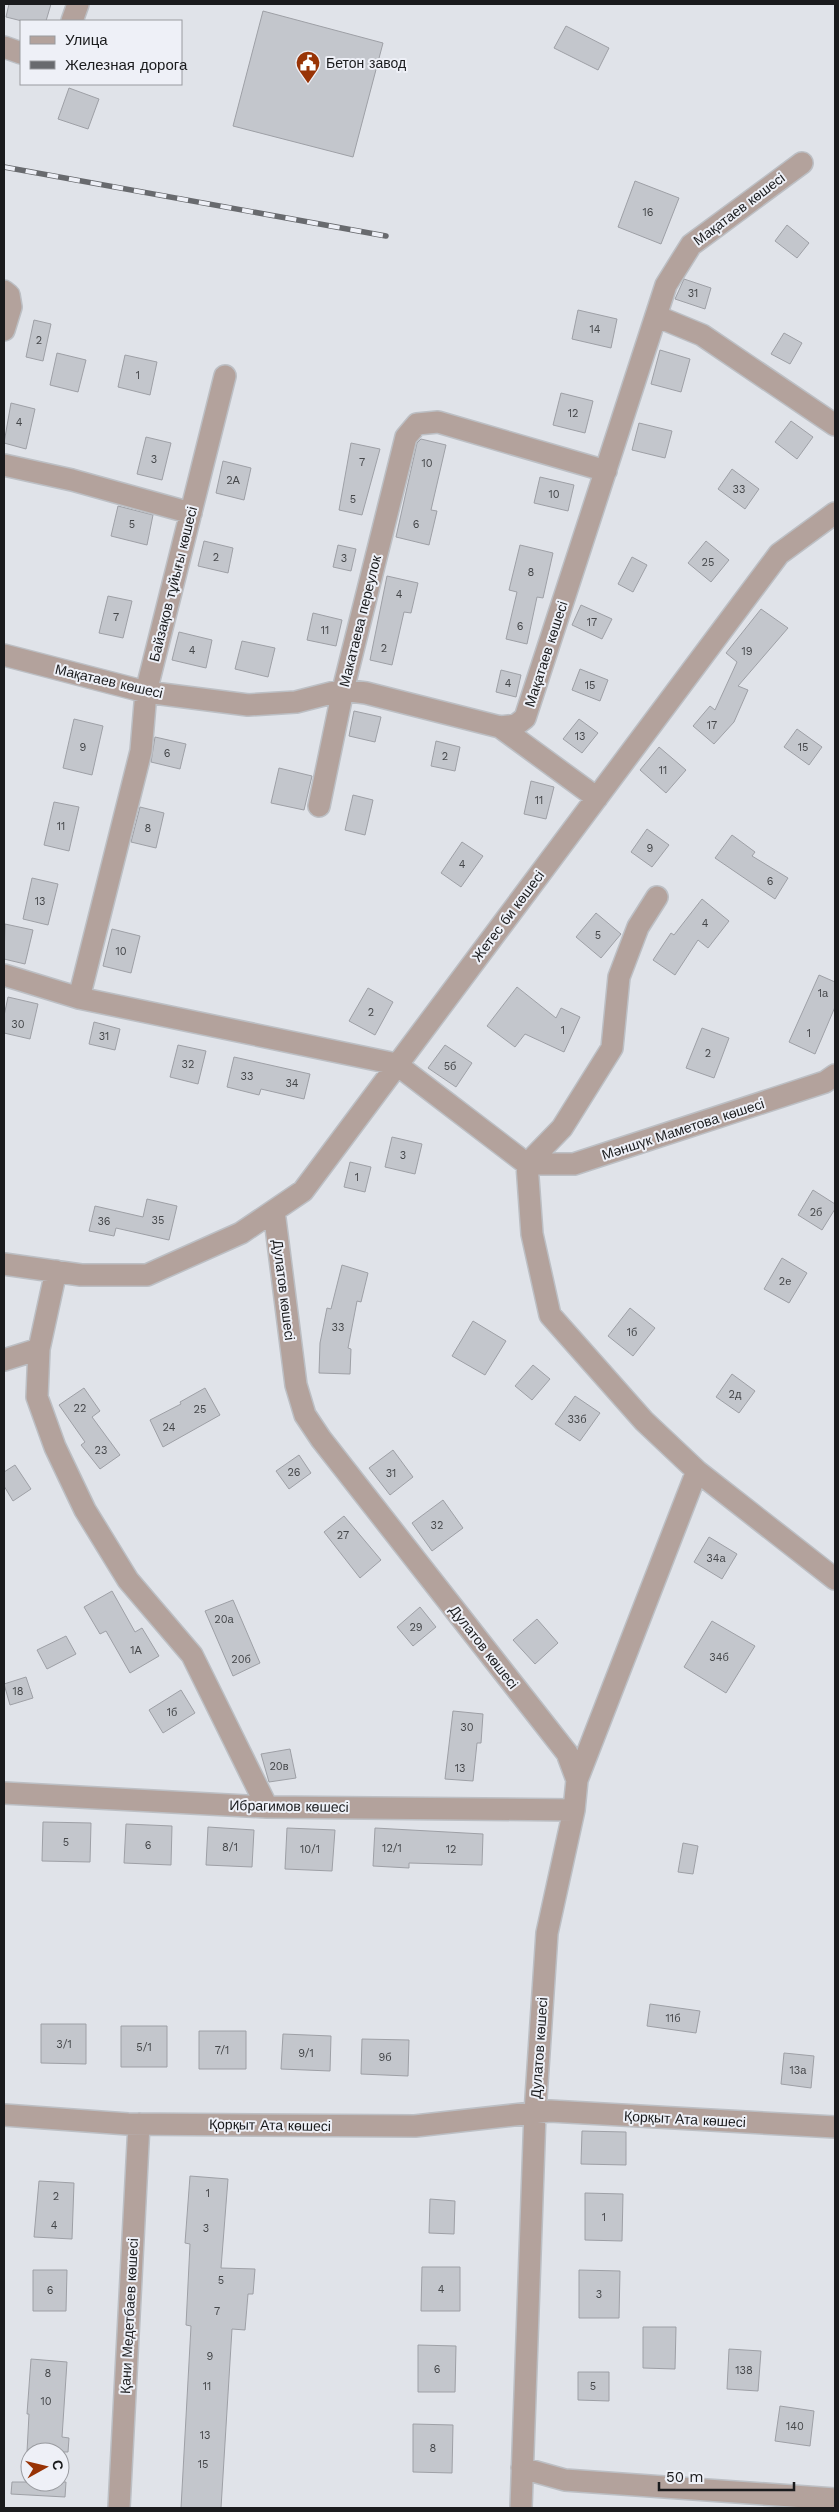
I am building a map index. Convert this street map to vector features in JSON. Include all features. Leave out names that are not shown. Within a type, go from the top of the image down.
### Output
[{"type":"street","points":[[72,20],[78,4]]},
{"type":"street","points":[[4,47],[20,53]]},
{"type":"street","name":"Мақатаев көшесі","points":[[4,655],[146,692],[248,705],[296,702],[343,690],[366,693],[500,727],[516,725],[525,718],[666,285],[691,245],[802,163]]},
{"type":"street","points":[[4,330],[11,308],[7,293]]},
{"type":"street","points":[[656,316],[702,335],[835,425]]},
{"type":"street","name":"Байзақов тұйығы көшесі","points":[[79,998],[141,751],[146,692],[225,376]]},
{"type":"street","name":"Макатаева переулок","points":[[319,806],[343,690],[406,437],[417,424],[438,422],[606,471]]},
{"type":"street","points":[[4,464],[41,475],[72,480],[191,513]]},
{"type":"street","name":"Жетес би көшесі","points":[[56,1271],[81,1275],[147,1275],[241,1233],[303,1191],[396,1064],[780,554],[835,513]]},
{"type":"street","points":[[500,727],[596,798]]},
{"type":"street","points":[[657,897],[638,926],[619,977],[612,1048],[562,1128],[527,1164],[532,1234],[550,1315],[644,1421],[697,1471],[835,1579]]},
{"type":"street","points":[[4,975],[79,998],[396,1064],[527,1164]]},
{"type":"street","name":"Мәншүк Маметова көшесі","points":[[527,1164],[574,1164],[825,1082],[835,1075]]},
{"type":"street","name":"Дулатов көшесі","points":[[274,1211],[296,1385],[305,1415],[321,1439],[567,1754],[577,1780],[574,1810],[547,1933],[535,2113]]},
{"type":"street","points":[[4,1264],[56,1271],[39,1349],[37,1396],[55,1447],[85,1510],[128,1580],[192,1655],[267,1807]]},
{"type":"street","points":[[4,1360],[39,1349]]},
{"type":"street","points":[[577,1780],[697,1471]]},
{"type":"street","name":"Ибрагимов көшесі","points":[[4,1794],[267,1807],[574,1810]]},
{"type":"street","name":"Қорқыт Ата көшесі","points":[[4,2115],[139,2124],[415,2126],[550,2111],[835,2127]]},
{"type":"street","points":[[521,2508],[535,2113]]},
{"type":"street","name":"Қани Медетбаев көшесі","points":[[119,2508],[139,2124]]},
{"type":"street","points":[[522,2468],[565,2480],[835,2499]]},
{"type":"building","points":[[9,4],[51,4],[46,20],[20,20],[6,17]]},
{"type":"building","name":"Бетон завод","points":[[263,11],[383,43],[353,157],[233,126]]},
{"type":"building","points":[[566,26],[609,48],[598,70],[554,48]]},
{"type":"building","points":[[69,88],[99,99],[88,129],[58,119]]},
{"type":"building","points":[[635,181],[679,198],[661,244],[618,227]]},
{"type":"building","points":[[787,225],[809,243],[797,258],[775,241]]},
{"type":"building","points":[[684,279],[711,288],[705,309],[675,299]]},
{"type":"building","points":[[578,310],[617,319],[611,348],[572,339]]},
{"type":"building","points":[[34,320],[51,324],[43,361],[26,357]]},
{"type":"building","points":[[784,333],[802,343],[790,364],[771,354]]},
{"type":"building","points":[[660,350],[690,359],[681,392],[651,384]]},
{"type":"building","points":[[57,353],[86,360],[78,392],[50,385]]},
{"type":"building","points":[[125,355],[157,362],[150,395],[118,387]]},
{"type":"building","points":[[561,393],[593,401],[585,433],[553,425]]},
{"type":"building","points":[[11,403],[35,409],[26,449],[4,443]]},
{"type":"building","points":[[791,421],[813,437],[797,459],[775,442]]},
{"type":"building","points":[[639,423],[672,431],[665,458],[632,450]]},
{"type":"building","points":[[146,437],[171,443],[162,480],[137,474]]},
{"type":"building","points":[[421,439],[446,445],[431,510],[437,511],[429,545],[396,537],[417,443]]},
{"type":"building","points":[[351,443],[380,449],[362,515],[339,510]]},
{"type":"building","points":[[223,461],[251,468],[244,500],[216,493]]},
{"type":"building","points":[[732,469],[759,489],[745,509],[718,489]]},
{"type":"building","points":[[540,477],[574,485],[568,511],[534,503]]},
{"type":"building","points":[[118,506],[153,515],[147,545],[111,536]]},
{"type":"building","points":[[204,541],[233,548],[228,573],[198,566]]},
{"type":"building","points":[[706,541],[729,560],[711,582],[688,563]]},
{"type":"building","points":[[338,545],[356,549],[351,571],[333,567]]},
{"type":"building","points":[[520,545],[553,553],[543,598],[537,597],[527,644],[506,639],[517,592],[509,590]]},
{"type":"building","points":[[632,557],[647,565],[633,592],[618,584]]},
{"type":"building","points":[[387,576],[418,583],[411,613],[404,612],[392,665],[370,660]]},
{"type":"building","points":[[108,596],[132,601],[123,638],[99,633]]},
{"type":"building","points":[[581,605],[612,619],[602,639],[572,625]]},
{"type":"building","points":[[761,609],[788,628],[738,686],[748,690],[734,722],[714,744],[693,726],[710,706],[715,710],[737,662],[726,653]]},
{"type":"building","points":[[313,613],[342,620],[336,646],[307,640]]},
{"type":"building","points":[[179,632],[212,640],[206,668],[172,660]]},
{"type":"building","points":[[242,641],[275,648],[268,677],[235,669]]},
{"type":"building","points":[[580,669],[608,680],[600,701],[572,690]]},
{"type":"building","points":[[501,670],[521,675],[516,697],[496,692]]},
{"type":"building","points":[[354,711],[381,717],[375,742],[349,736]]},
{"type":"building","points":[[74,719],[103,726],[92,775],[63,768]]},
{"type":"building","points":[[579,719],[598,733],[582,753],[563,739]]},
{"type":"building","points":[[797,729],[822,747],[809,765],[784,747]]},
{"type":"building","points":[[155,737],[186,744],[180,769],[151,762]]},
{"type":"building","points":[[436,741],[460,747],[455,771],[431,766]]},
{"type":"building","points":[[659,747],[686,770],[666,793],[640,770]]},
{"type":"building","points":[[279,768],[312,776],[304,810],[271,803]]},
{"type":"building","points":[[531,781],[554,787],[546,819],[524,814]]},
{"type":"building","points":[[353,795],[373,800],[365,835],[345,830]]},
{"type":"building","points":[[54,802],[79,807],[69,851],[44,845]]},
{"type":"building","points":[[140,807],[164,813],[156,848],[131,842]]},
{"type":"building","points":[[647,829],[669,845],[652,867],[631,852]]},
{"type":"building","points":[[732,835],[755,852],[752,856],[788,878],[775,899],[715,858]]},
{"type":"building","points":[[462,842],[483,856],[461,887],[441,873]]},
{"type":"building","points":[[32,878],[58,884],[48,925],[23,919]]},
{"type":"building","points":[[702,899],[729,921],[708,948],[698,940],[675,975],[653,960],[671,933],[674,935]]},
{"type":"building","points":[[596,913],[621,934],[601,958],[576,937]]},
{"type":"building","points":[[5,924],[33,930],[25,964],[4,959]]},
{"type":"building","points":[[112,929],[140,936],[131,973],[103,966]]},
{"type":"building","points":[[819,975],[835,982],[835,1007],[815,1054],[789,1042]]},
{"type":"building","points":[[517,987],[556,1018],[561,1008],[580,1017],[564,1052],[525,1034],[515,1047],[487,1026]]},
{"type":"building","points":[[368,988],[393,1002],[375,1035],[349,1021]]},
{"type":"building","points":[[8,997],[38,1004],[30,1039],[4,1033],[4,1016]]},
{"type":"building","points":[[94,1022],[120,1029],[115,1050],[89,1044]]},
{"type":"building","points":[[702,1028],[729,1038],[714,1078],[686,1068]]},
{"type":"building","points":[[178,1045],[206,1051],[198,1084],[170,1077]]},
{"type":"building","points":[[445,1045],[472,1063],[456,1087],[428,1068]]},
{"type":"building","points":[[234,1057],[310,1074],[304,1099],[261,1089],[259,1095],[227,1087]]},
{"type":"building","points":[[392,1137],[422,1144],[415,1174],[385,1167]]},
{"type":"building","points":[[350,1162],[371,1167],[365,1192],[344,1187]]},
{"type":"building","points":[[813,1190],[835,1204],[835,1209],[822,1230],[798,1215]]},
{"type":"building","points":[[147,1199],[177,1206],[169,1240],[116,1228],[114,1236],[89,1231],[95,1206],[143,1217]]},
{"type":"building","points":[[782,1258],[807,1273],[789,1303],[764,1289]]},
{"type":"building","points":[[342,1265],[368,1273],[361,1302],[357,1301],[348,1348],[351,1349],[350,1374],[319,1373],[320,1343],[327,1308],[331,1309]]},
{"type":"building","points":[[630,1308],[655,1328],[633,1356],[608,1336]]},
{"type":"building","points":[[473,1321],[506,1341],[485,1375],[452,1356]]},
{"type":"building","points":[[533,1365],[550,1379],[532,1400],[515,1386]]},
{"type":"building","points":[[732,1374],[755,1391],[739,1413],[716,1397]]},
{"type":"building","points":[[84,1388],[100,1411],[92,1417],[120,1455],[100,1469],[81,1445],[85,1442],[59,1405]]},
{"type":"building","points":[[205,1388],[220,1415],[163,1447],[150,1420],[181,1404],[180,1402]]},
{"type":"building","points":[[575,1396],[600,1413],[580,1441],[555,1424]]},
{"type":"building","points":[[393,1450],[413,1477],[390,1495],[369,1468]]},
{"type":"building","points":[[299,1455],[311,1473],[289,1489],[276,1471]]},
{"type":"building","points":[[15,1465],[31,1489],[13,1501],[4,1486],[4,1472]]},
{"type":"building","points":[[443,1500],[463,1528],[432,1551],[412,1523]]},
{"type":"building","points":[[344,1516],[381,1560],[360,1578],[324,1532]]},
{"type":"building","points":[[709,1537],[737,1554],[722,1579],[694,1562]]},
{"type":"building","points":[[112,1591],[135,1632],[142,1628],[159,1656],[130,1673],[106,1631],[100,1634],[84,1607]]},
{"type":"building","points":[[233,1600],[260,1663],[233,1676],[205,1611]]},
{"type":"building","points":[[420,1607],[436,1627],[413,1646],[397,1627]]},
{"type":"building","points":[[537,1619],[558,1643],[535,1664],[513,1640]]},
{"type":"building","points":[[712,1621],[755,1646],[726,1693],[684,1667]]},
{"type":"building","points":[[66,1636],[76,1654],[47,1669],[37,1650]]},
{"type":"building","points":[[26,1677],[33,1698],[10,1705],[4,1684]]},
{"type":"building","points":[[181,1690],[195,1713],[163,1733],[149,1710]]},
{"type":"building","points":[[453,1711],[483,1714],[481,1743],[477,1743],[473,1781],[445,1779]]},
{"type":"building","points":[[290,1749],[296,1778],[269,1782],[261,1754]]},
{"type":"building","points":[[43,1822],[91,1823],[90,1862],[42,1861]]},
{"type":"building","points":[[126,1824],[172,1826],[171,1865],[124,1863]]},
{"type":"building","points":[[208,1827],[254,1830],[252,1867],[206,1865]]},
{"type":"building","points":[[287,1828],[335,1830],[332,1871],[285,1869]]},
{"type":"building","points":[[375,1828],[483,1834],[482,1865],[409,1863],[409,1868],[373,1866]]},
{"type":"building","points":[[683,1843],[698,1846],[693,1874],[678,1872]]},
{"type":"building","points":[[650,2004],[700,2011],[696,2033],[647,2026]]},
{"type":"building","points":[[41,2024],[86,2024],[86,2064],[41,2063]]},
{"type":"building","points":[[121,2026],[167,2026],[167,2067],[121,2067]]},
{"type":"building","points":[[199,2031],[246,2031],[246,2069],[199,2069]]},
{"type":"building","points":[[283,2034],[331,2036],[330,2071],[281,2069]]},
{"type":"building","points":[[362,2039],[409,2040],[408,2076],[361,2074]]},
{"type":"building","points":[[784,2053],[814,2056],[811,2088],[781,2084]]},
{"type":"building","points":[[582,2131],[626,2132],[626,2165],[581,2164]]},
{"type":"building","points":[[190,2176],[228,2179],[221,2268],[255,2269],[253,2294],[248,2294],[245,2330],[232,2329],[221,2508],[181,2508],[191,2326],[186,2325],[190,2244],[185,2243]]},
{"type":"building","points":[[39,2181],[74,2183],[72,2239],[34,2237]]},
{"type":"building","points":[[585,2193],[623,2194],[622,2241],[585,2240]]},
{"type":"building","points":[[430,2199],[455,2201],[454,2234],[429,2233]]},
{"type":"building","points":[[422,2267],[460,2267],[460,2311],[421,2311]]},
{"type":"building","points":[[33,2270],[67,2270],[66,2311],[33,2311]]},
{"type":"building","points":[[579,2270],[620,2271],[619,2318],[579,2318]]},
{"type":"building","points":[[643,2327],[676,2327],[675,2369],[643,2368]]},
{"type":"building","points":[[418,2345],[456,2346],[455,2392],[418,2392]]},
{"type":"building","points":[[729,2349],[761,2351],[758,2391],[727,2389]]},
{"type":"building","points":[[31,2359],[67,2362],[62,2437],[69,2438],[69,2442],[28,2442],[29,2414],[27,2414]]},
{"type":"building","points":[[578,2372],[609,2372],[609,2401],[578,2400]]},
{"type":"building","points":[[780,2406],[814,2411],[810,2446],[775,2441]]},
{"type":"building","points":[[413,2424],[453,2425],[452,2473],[413,2472]]},
{"type":"building","points":[[12,2482],[20,2482],[20,2492],[65,2492],[65,2497],[11,2494]]},
{"type":"railway","points":[[4,167],[386,236]]},
{"type":"place","name":"Бетон завод","points":[[308,84]]}]
